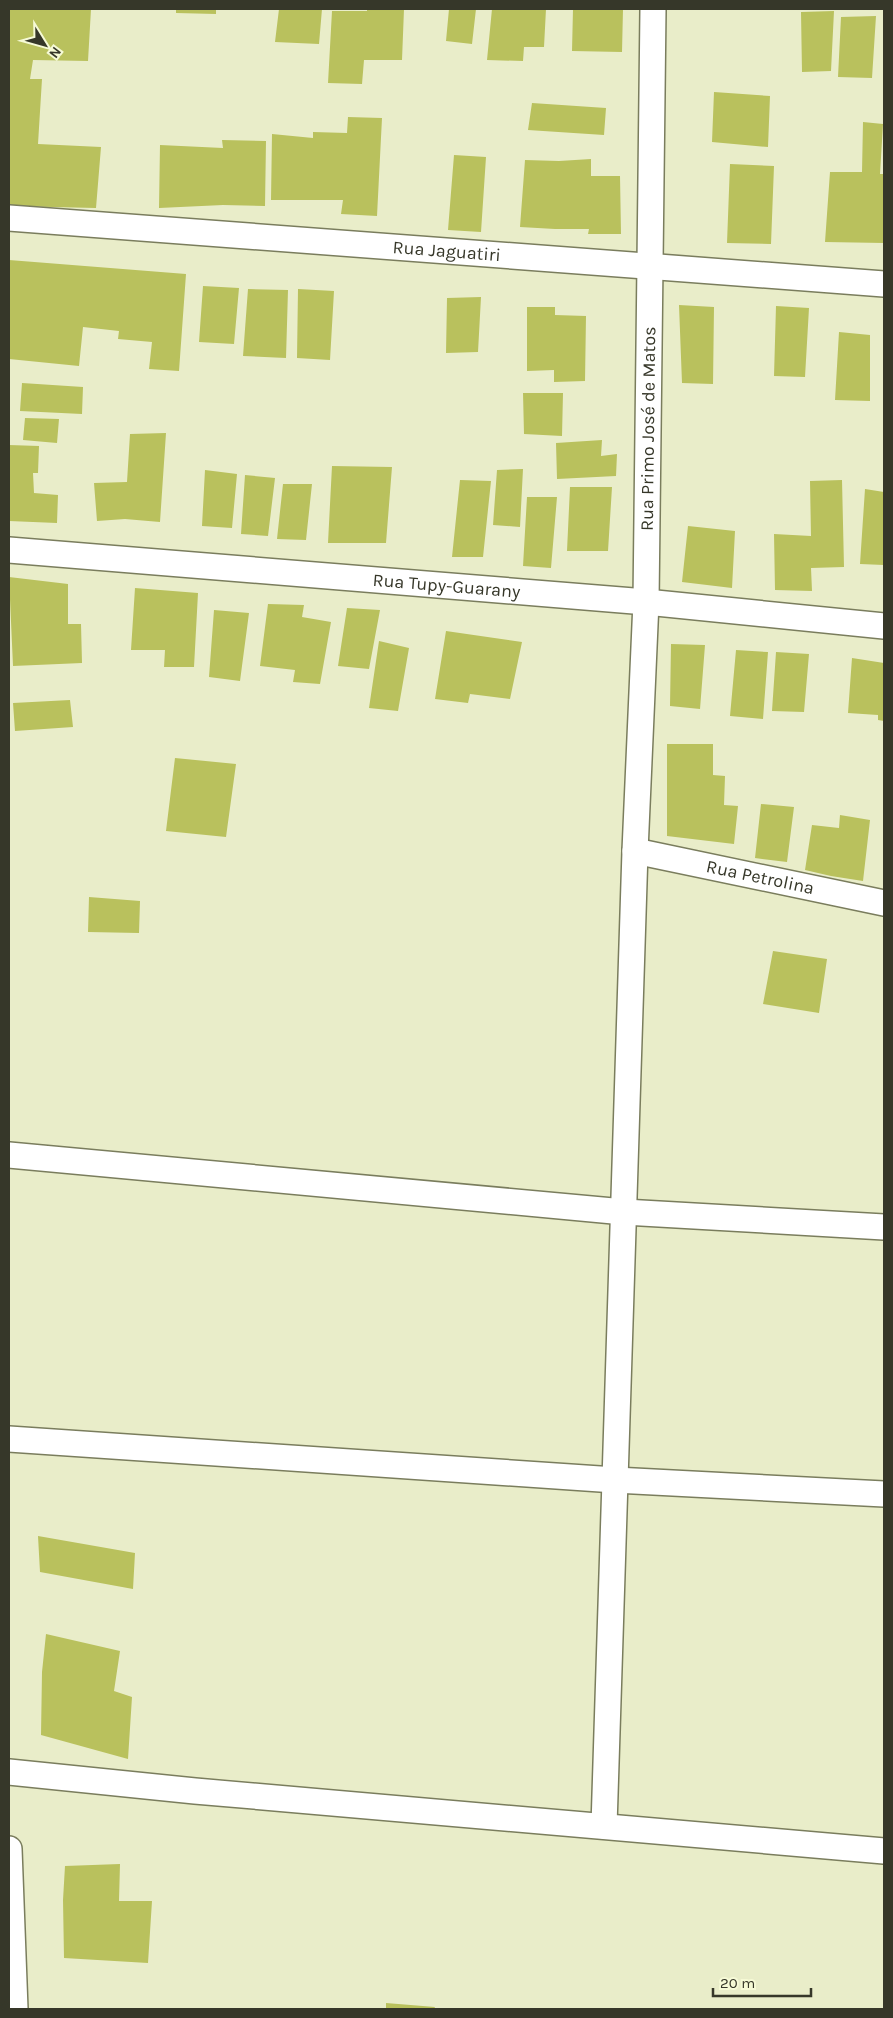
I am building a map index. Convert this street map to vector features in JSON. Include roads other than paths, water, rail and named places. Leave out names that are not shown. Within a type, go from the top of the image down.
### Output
[{"type":"street","name":"Rua Primo José de Matos","points":[[604,1826],[635,851],[646,602],[654,9]]},
{"type":"street","name":"Rua Jaguatiri","points":[[9,218],[884,284]]},
{"type":"street","name":"Rua Tupy-Guarany","points":[[9,550],[646,602],[884,626]]},
{"type":"street","name":"Rua Petrolina","points":[[635,851],[884,903]]},
{"type":"street","points":[[9,1155],[624,1212],[884,1227]]},
{"type":"street","points":[[9,1439],[615,1480],[884,1494]]},
{"type":"street","points":[[9,1772],[195,1791],[884,1851]]},
{"type":"street","points":[[9,1849],[15,2009]]}]
